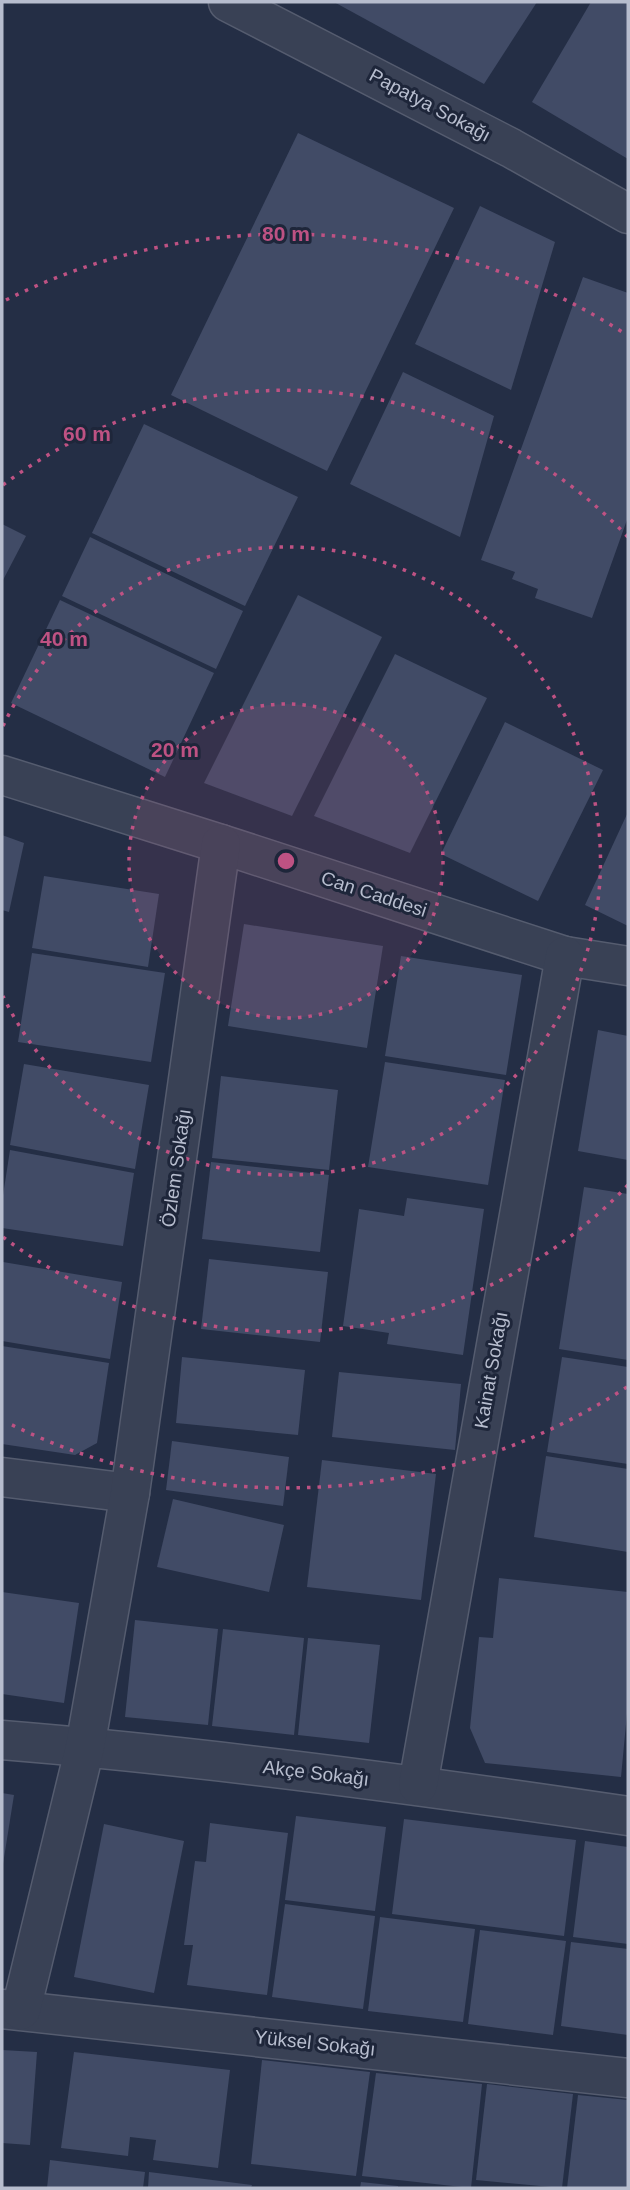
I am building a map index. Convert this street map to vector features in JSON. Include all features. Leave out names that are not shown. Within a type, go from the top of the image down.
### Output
[{"type":"street","name":"Papatya Sokağı","points":[[228,2],[510,148],[628,214]]},
{"type":"street","name":"Can Caddesi","points":[[2,775],[565,956],[628,965]]},
{"type":"street","name":"Özlem Sokağı","points":[[11,2009],[85,1747],[130,1493],[221,844]]},
{"type":"street","name":"Kainat Sokağı","points":[[418,1785],[565,956]]},
{"type":"street","points":[[2,1477],[130,1493]]},
{"type":"street","name":"Akçe Sokağı","points":[[2,1740],[418,1785],[628,1816]]},
{"type":"street","name":"Yüksel Sokağı","points":[[11,2009],[628,2078]]},
{"type":"building","points":[[334,2],[537,2],[484,84]]},
{"type":"building","points":[[591,2],[628,2],[628,159],[532,102]]},
{"type":"building","points":[[298,133],[454,208],[327,471],[171,395]]},
{"type":"building","points":[[480,206],[555,242],[511,390],[415,344]]},
{"type":"building","points":[[583,277],[628,293],[628,517],[592,618],[535,598],[538,589],[512,579],[515,572],[481,560]]},
{"type":"building","points":[[403,372],[494,416],[460,537],[350,484]]},
{"type":"building","points":[[144,424],[298,497],[245,606],[92,533]]},
{"type":"building","points":[[2,524],[26,536],[2,582]]},
{"type":"building","points":[[90,537],[243,611],[216,669],[62,596]]},
{"type":"building","points":[[298,595],[382,637],[292,816],[204,783]]},
{"type":"building","points":[[60,600],[214,673],[165,777],[11,703]]},
{"type":"building","points":[[395,654],[487,698],[410,853],[314,816]]},
{"type":"building","points":[[505,722],[603,770],[538,901],[441,854]]},
{"type":"building","points":[[628,812],[628,926],[585,905]]},
{"type":"building","points":[[2,835],[24,843],[9,912],[2,910]]},
{"type":"building","points":[[44,876],[159,894],[148,967],[32,948]]},
{"type":"building","points":[[244,924],[383,946],[367,1048],[228,1026]]},
{"type":"building","points":[[32,953],[165,973],[151,1062],[18,1042]]},
{"type":"building","points":[[401,956],[522,975],[506,1075],[385,1056]]},
{"type":"building","points":[[598,1030],[628,1036],[628,1160],[578,1151]]},
{"type":"building","points":[[385,1062],[505,1080],[488,1185],[368,1167]]},
{"type":"building","points":[[24,1064],[149,1085],[135,1169],[10,1145]]},
{"type":"building","points":[[221,1076],[338,1090],[329,1170],[212,1158]]},
{"type":"building","points":[[10,1150],[134,1173],[123,1246],[2,1228],[2,1202]]},
{"type":"building","points":[[211,1162],[329,1175],[320,1252],[202,1239]]},
{"type":"building","points":[[584,1187],[628,1194],[628,1360],[559,1349]]},
{"type":"building","points":[[407,1198],[484,1209],[463,1355],[387,1344],[389,1333],[343,1326],[359,1209],[404,1216]]},
{"type":"building","points":[[209,1259],[328,1272],[320,1342],[201,1329]]},
{"type":"building","points":[[3,1262],[122,1282],[110,1359],[2,1341]]},
{"type":"building","points":[[2,1346],[109,1363],[97,1443],[75,1455],[2,1444]]},
{"type":"building","points":[[182,1357],[305,1370],[298,1435],[176,1423]]},
{"type":"building","points":[[562,1357],[628,1367],[628,1464],[547,1452]]},
{"type":"building","points":[[339,1372],[461,1384],[455,1450],[332,1437]]},
{"type":"building","points":[[172,1441],[289,1457],[283,1506],[166,1490]]},
{"type":"building","points":[[546,1456],[628,1469],[628,1552],[534,1537]]},
{"type":"building","points":[[322,1460],[436,1474],[421,1600],[307,1587]]},
{"type":"building","points":[[173,1499],[284,1525],[269,1592],[157,1567]]},
{"type":"building","points":[[499,1578],[628,1592],[628,1703],[621,1777],[485,1763],[470,1728],[479,1637],[493,1638]]},
{"type":"building","points":[[2,1592],[79,1603],[64,1703],[2,1694]]},
{"type":"building","points":[[135,1620],[218,1629],[208,1725],[125,1717]]},
{"type":"building","points":[[223,1629],[304,1638],[294,1735],[212,1726]]},
{"type":"building","points":[[308,1638],[380,1645],[369,1743],[298,1735]]},
{"type":"building","points":[[2,1793],[14,1795],[3,1864],[2,1864]]},
{"type":"building","points":[[296,1816],[386,1827],[375,1911],[285,1900]]},
{"type":"building","points":[[404,1819],[576,1840],[564,1936],[392,1914]]},
{"type":"building","points":[[210,1823],[288,1833],[267,1995],[187,1985],[193,1945],[184,1945],[195,1861],[206,1862]]},
{"type":"building","points":[[104,1824],[184,1841],[154,1993],[74,1977]]},
{"type":"building","points":[[585,1841],[628,1847],[628,1944],[573,1937]]},
{"type":"building","points":[[285,1904],[375,1916],[363,2009],[272,1997]]},
{"type":"building","points":[[380,1917],[475,1929],[463,2022],[368,2011]]},
{"type":"building","points":[[480,1930],[566,1941],[553,2035],[468,2024]]},
{"type":"building","points":[[571,1942],[628,1949],[628,2035],[561,2026]]},
{"type":"building","points":[[2,2050],[37,2052],[30,2145],[2,2143]]},
{"type":"building","points":[[74,2052],[230,2070],[218,2168],[153,2160],[156,2140],[130,2137],[128,2156],[61,2148]]},
{"type":"building","points":[[262,2060],[370,2072],[356,2176],[251,2164]]},
{"type":"building","points":[[376,2073],[482,2084],[471,2188],[362,2176]]},
{"type":"building","points":[[487,2084],[573,2094],[562,2188],[476,2180]]},
{"type":"building","points":[[578,2095],[628,2100],[628,2188],[567,2188]]},
{"type":"building","points":[[50,2160],[145,2172],[143,2188],[47,2188]]},
{"type":"building","points":[[149,2172],[252,2185],[251,2188],[148,2188]]},
{"type":"building","points":[[361,2182],[398,2186],[398,2188],[360,2188]]}]
